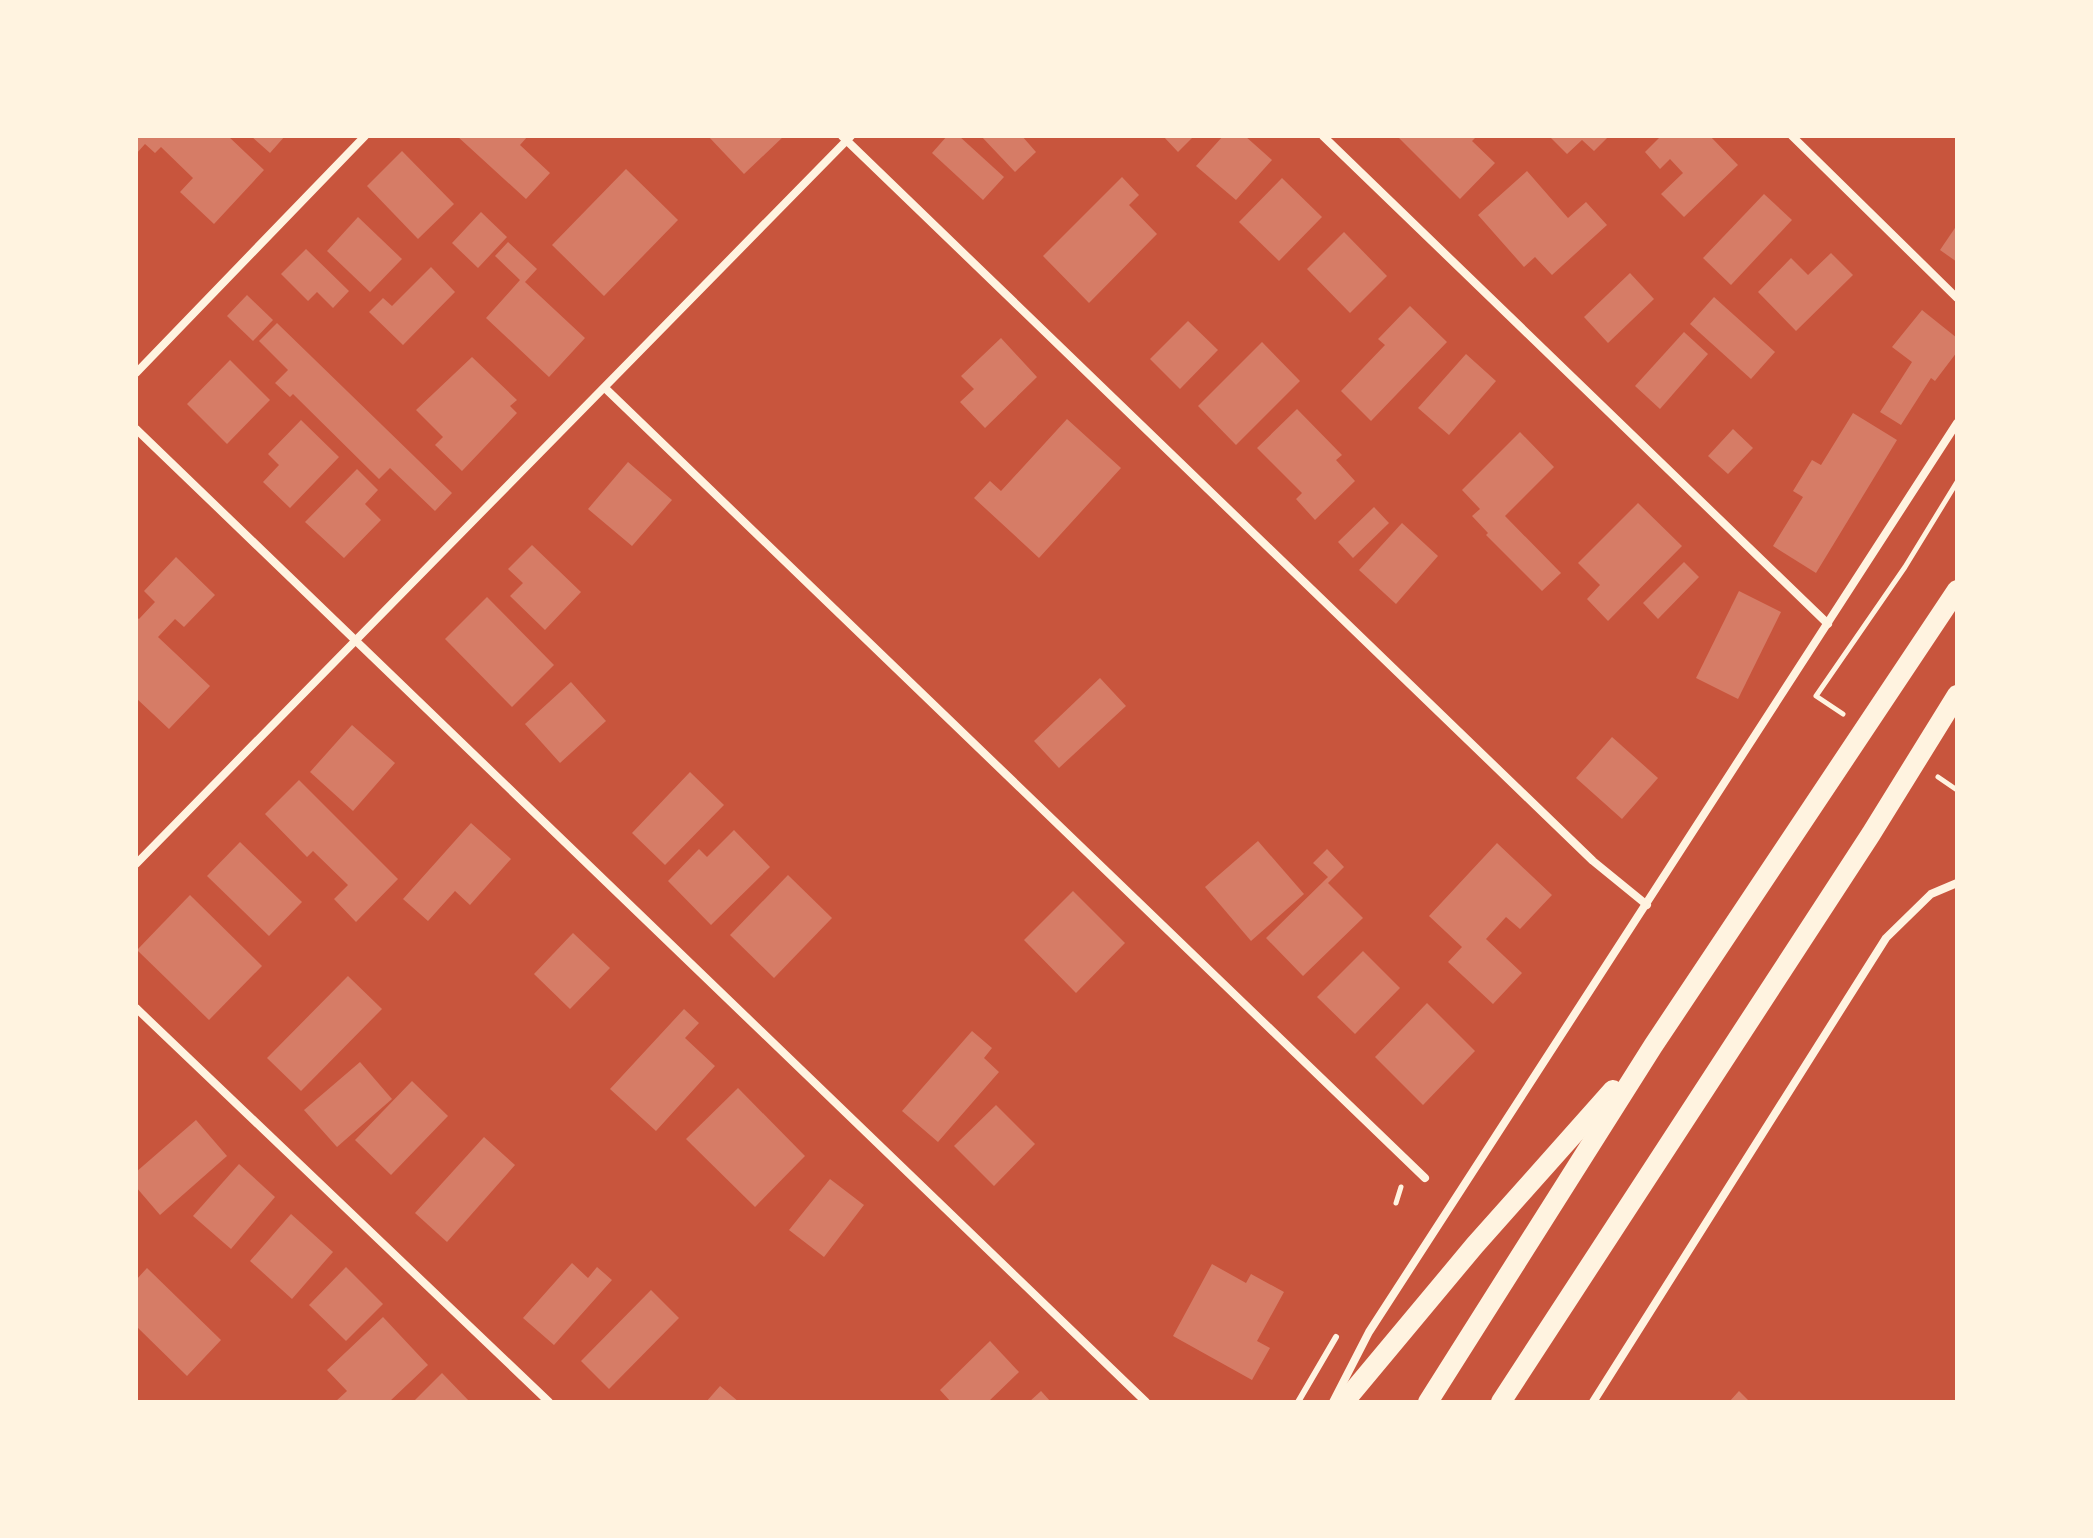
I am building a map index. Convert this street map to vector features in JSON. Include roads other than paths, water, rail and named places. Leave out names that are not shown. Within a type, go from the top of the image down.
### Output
[{"type":"main road","points":[[1428,1402],[1653,1046],[1957,590]]},
{"type":"main road","points":[[1501,1402],[1871,834],[1957,695]]},
{"type":"main road","points":[[1344,1402],[1475,1245],[1653,1046]]},
{"type":"street","points":[[136,373],[365,136]]},
{"type":"street","points":[[1323,136],[1828,624]]},
{"type":"street","points":[[1792,136],[1957,298]]},
{"type":"street","points":[[136,864],[354,640],[606,389],[846,138],[1593,861],[1647,905]]},
{"type":"street","points":[[606,389],[1425,1178]]},
{"type":"street","points":[[1333,1402],[1369,1332],[1957,423]]},
{"type":"street","points":[[136,429],[1146,1402]]},
{"type":"street","points":[[1593,1402],[1886,938],[1931,894],[1957,883]]},
{"type":"street","points":[[136,1008],[549,1402]]},
{"type":"lane","points":[[1298,1402],[1336,1337]]}]
